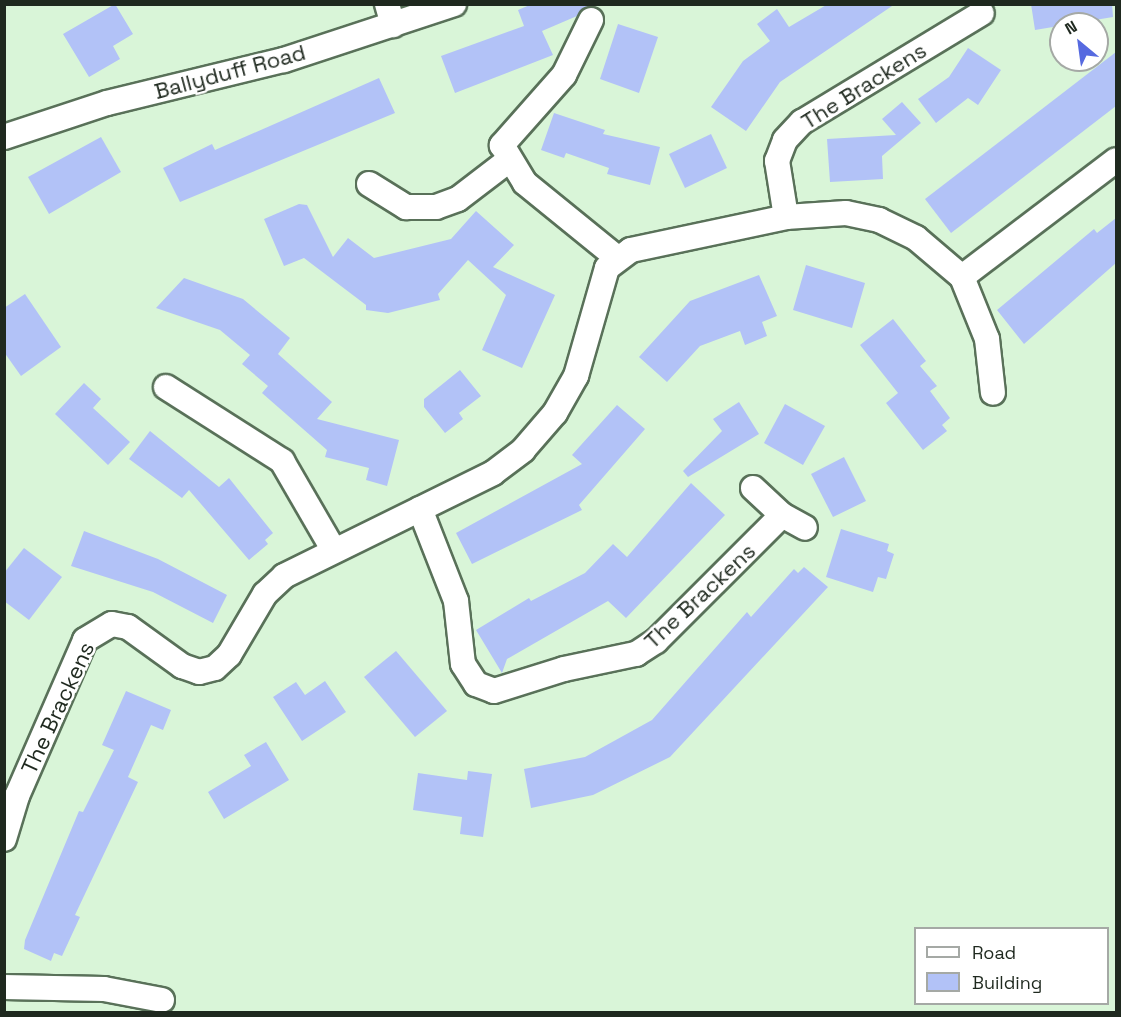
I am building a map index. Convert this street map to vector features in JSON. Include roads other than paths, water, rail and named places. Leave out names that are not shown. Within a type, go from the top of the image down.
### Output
[{"type":"street","name":"Ballyduff Road","points":[[4,137],[390,15],[454,4]]},
{"type":"street","name":"The Brackens","points":[[786,217],[777,161],[785,140],[802,122],[982,13]]},
{"type":"street","points":[[591,20],[564,75],[502,146],[509,160],[547,204],[616,257],[786,217],[846,213],[879,220],[916,238],[962,277],[987,339],[993,393]]},
{"type":"street","points":[[369,184],[406,207],[436,207],[459,199],[509,160]]},
{"type":"street","points":[[962,277],[1116,160]]},
{"type":"street","name":"The Brackens","points":[[4,839],[60,695],[86,640],[98,628],[112,624],[128,627],[182,666],[199,672],[215,668],[229,655],[265,594],[284,576],[333,549],[493,473],[523,450],[555,413],[576,376],[600,284],[616,257]]},
{"type":"street","points":[[166,387],[282,461],[333,549]]},
{"type":"street","points":[[753,488],[782,515],[805,528]]},
{"type":"street","name":"The Brackens","points":[[420,509],[456,601],[463,664],[476,684],[494,691],[564,669],[636,654],[664,633],[782,515]]},
{"type":"street","points":[[4,987],[104,988],[162,1000]]}]
